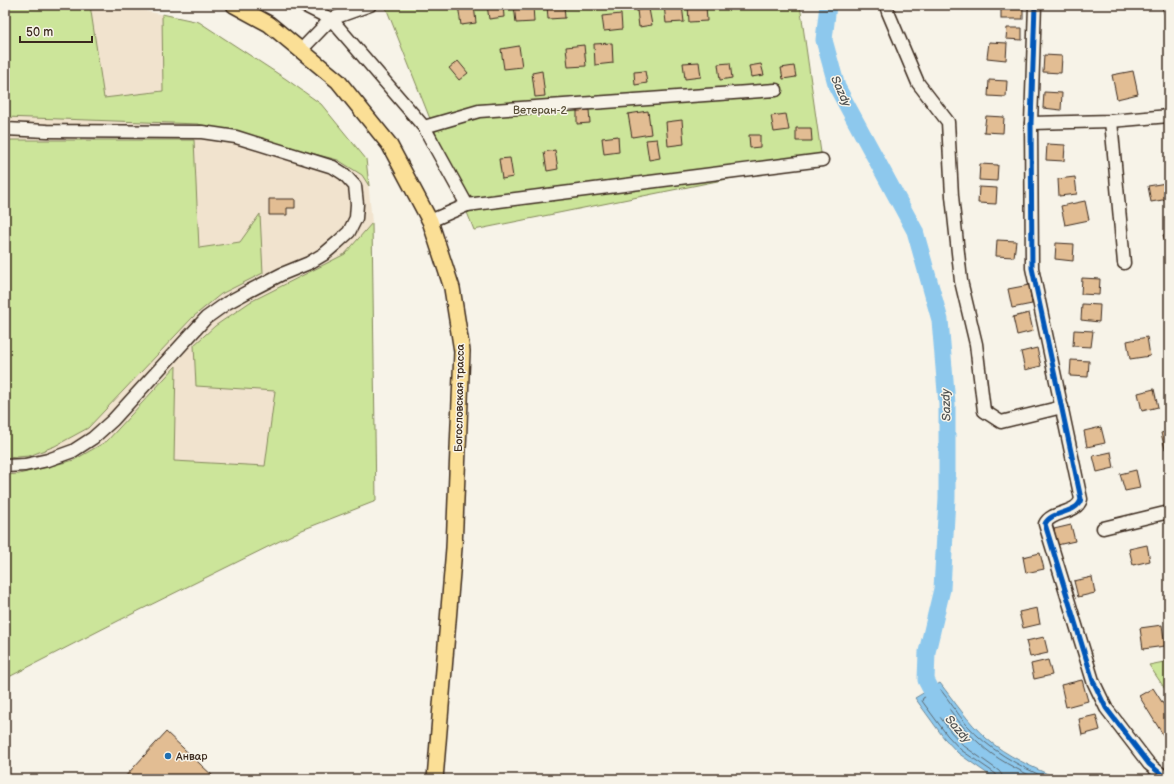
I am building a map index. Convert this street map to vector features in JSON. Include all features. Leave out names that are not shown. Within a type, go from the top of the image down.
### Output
[{"type":"main road","name":"Богословская трасса","points":[[234,5],[270,24],[338,81],[389,144],[430,221],[452,288],[462,351],[454,548],[435,779]]},
{"type":"street","points":[[302,5],[331,20],[424,127],[467,205]]},
{"type":"street","points":[[301,50],[331,20],[370,5]]},
{"type":"street","points":[[886,5],[918,83],[948,122],[952,196],[961,281],[976,344],[984,411],[1001,422],[1062,407]]},
{"type":"street","points":[[1035,5],[1031,123],[1032,268],[1081,500],[1080,504],[1076,507],[1049,518],[1044,524],[1091,675],[1106,708],[1149,764],[1167,779]]},
{"type":"street","points":[[424,127],[480,111],[776,90]]},
{"type":"street","points":[[1031,123],[1111,121],[1169,116]]},
{"type":"street","points":[[1111,121],[1124,264]]},
{"type":"street","points":[[5,129],[47,131],[202,132],[236,137],[333,167],[344,174],[355,186],[358,204],[356,218],[348,232],[324,254],[309,263],[282,274],[226,303],[206,318],[113,420],[93,438],[74,451],[48,460],[25,466],[5,466]]},
{"type":"street","points":[[430,221],[467,205],[822,160]]},
{"type":"street","points":[[1103,528],[1169,512]]},
{"type":"shaded area","points":[[5,5],[116,5],[199,22],[286,79],[321,104],[366,159],[372,223],[376,501],[302,530],[5,679]]},
{"type":"green space","points":[[5,5],[90,5],[104,98],[163,91],[162,14],[199,22],[286,79],[321,104],[366,159],[369,186],[362,175],[338,160],[198,124],[5,117]]},
{"type":"green space","name":"Ветеран-2","points":[[385,5],[800,5],[822,160],[474,230]]},
{"type":"green space","points":[[5,140],[194,140],[199,248],[240,242],[260,214],[263,273],[221,294],[193,317],[88,428],[55,446],[29,456],[5,458]]},
{"type":"green space","points":[[372,223],[376,501],[302,530],[5,679],[5,475],[19,474],[74,460],[107,441],[176,366],[174,461],[265,466],[275,391],[196,386],[194,345],[215,326],[250,302],[345,254]]},
{"type":"green space","points":[[1169,661],[1169,695],[1149,665]]},
{"type":"water","points":[[940,683],[973,725],[986,738],[1002,750],[1021,761],[1059,779],[995,779],[958,753],[944,738],[915,698]]},
{"type":"building","points":[[458,5],[474,5],[476,23],[461,25]]},
{"type":"building","points":[[487,5],[503,5],[504,17],[489,19]]},
{"type":"building","points":[[514,5],[533,5],[534,22],[516,23]]},
{"type":"building","points":[[547,5],[564,5],[565,18],[548,19]]},
{"type":"building","points":[[664,5],[682,5],[684,22],[666,23]]},
{"type":"building","points":[[688,5],[706,5],[707,21],[689,22]]},
{"type":"building","points":[[1169,5],[1169,27],[1162,7]]},
{"type":"building","points":[[1001,6],[1023,6],[1023,19],[1001,19]]},
{"type":"building","points":[[649,9],[652,25],[639,27],[637,10]]},
{"type":"building","points":[[621,14],[622,29],[604,31],[602,16]]},
{"type":"building","points":[[1007,28],[1022,28],[1022,40],[1006,39]]},
{"type":"building","points":[[989,42],[1007,43],[1006,60],[987,58]]},
{"type":"building","points":[[612,43],[613,63],[595,65],[594,44]]},
{"type":"building","points":[[584,45],[586,66],[568,67],[566,47]]},
{"type":"building","points":[[519,46],[522,67],[504,69],[501,49]]},
{"type":"building","points":[[1044,55],[1062,56],[1061,73],[1043,72]]},
{"type":"building","points":[[458,61],[468,73],[459,80],[449,68]]},
{"type":"building","points":[[699,62],[701,77],[685,79],[683,63]]},
{"type":"building","points":[[730,63],[732,78],[720,80],[718,64]]},
{"type":"building","points":[[761,64],[764,75],[751,77],[749,66]]},
{"type":"building","points":[[794,66],[796,77],[783,79],[781,68]]},
{"type":"building","points":[[542,71],[545,96],[535,97],[532,73]]},
{"type":"building","points":[[645,71],[647,83],[635,85],[634,72]]},
{"type":"building","points":[[1133,71],[1138,94],[1117,99],[1112,75]]},
{"type":"building","points":[[989,80],[1007,81],[1006,97],[988,96]]},
{"type":"building","points":[[1044,92],[1062,93],[1061,110],[1043,108]]},
{"type":"building","points":[[589,110],[590,123],[577,124],[577,111]]},
{"type":"building","points":[[648,111],[651,134],[632,137],[628,114]]},
{"type":"building","points":[[786,114],[789,130],[774,132],[771,116]]},
{"type":"building","points":[[986,116],[1004,117],[1003,133],[984,132]]},
{"type":"building","points":[[682,120],[684,144],[668,146],[666,122]]},
{"type":"building","points":[[796,128],[811,128],[812,141],[796,141]]},
{"type":"building","points":[[749,135],[760,135],[760,147],[750,148]]},
{"type":"building","points":[[618,136],[619,152],[604,154],[602,138]]},
{"type":"building","points":[[657,139],[660,158],[649,160],[646,140]]},
{"type":"building","points":[[1047,144],[1065,145],[1064,161],[1046,160]]},
{"type":"building","points":[[555,150],[558,169],[547,171],[544,152]]},
{"type":"building","points":[[510,158],[513,177],[502,179],[499,159]]},
{"type":"building","points":[[980,164],[998,165],[997,181],[979,180]]},
{"type":"building","points":[[1075,177],[1077,194],[1059,196],[1058,179]]},
{"type":"building","points":[[1166,183],[1168,199],[1151,202],[1148,186]]},
{"type":"building","points":[[979,187],[997,188],[996,204],[978,203]]},
{"type":"building","points":[[269,199],[295,199],[295,208],[287,208],[287,215],[269,215]]},
{"type":"building","points":[[1085,201],[1089,220],[1065,225],[1061,206]]},
{"type":"building","points":[[1169,233],[1169,254],[1163,235]]},
{"type":"building","points":[[997,240],[1016,241],[1014,257],[996,256]]},
{"type":"building","points":[[1056,243],[1074,244],[1073,261],[1055,259]]},
{"type":"building","points":[[1082,278],[1100,279],[1099,295],[1081,294]]},
{"type":"building","points":[[1029,285],[1032,304],[1012,308],[1008,289]]},
{"type":"building","points":[[1082,304],[1100,305],[1099,322],[1081,320]]},
{"type":"building","points":[[1029,313],[1033,331],[1017,335],[1013,317]]},
{"type":"building","points":[[1074,330],[1093,331],[1091,347],[1073,346]]},
{"type":"building","points":[[1147,337],[1150,356],[1130,359],[1127,341]]},
{"type":"building","points":[[1037,348],[1041,366],[1025,370],[1021,352]]},
{"type":"building","points":[[1071,360],[1089,361],[1088,377],[1070,376]]},
{"type":"building","points":[[1154,389],[1158,407],[1142,411],[1138,393]]},
{"type":"building","points":[[1101,427],[1105,443],[1087,447],[1084,431]]},
{"type":"building","points":[[1169,431],[1169,448],[1165,449],[1161,433]]},
{"type":"building","points":[[1111,452],[1114,468],[1097,472],[1093,456]]},
{"type":"building","points":[[1136,470],[1140,488],[1125,491],[1120,474]]},
{"type":"building","points":[[1071,525],[1075,541],[1057,545],[1054,529]]},
{"type":"building","points":[[1147,545],[1150,561],[1133,565],[1129,549]]},
{"type":"building","points":[[1040,553],[1044,569],[1026,573],[1023,557]]},
{"type":"building","points":[[1092,577],[1095,593],[1078,597],[1074,581]]},
{"type":"building","points":[[1037,608],[1040,624],[1023,628],[1019,612]]},
{"type":"building","points":[[1162,625],[1165,646],[1143,649],[1140,628]]},
{"type":"building","points":[[1044,637],[1048,653],[1030,657],[1026,641]]},
{"type":"building","points":[[1048,660],[1052,675],[1034,679],[1031,664]]},
{"type":"building","points":[[1082,680],[1088,701],[1066,707],[1061,685]]},
{"type":"building","points":[[1153,688],[1169,713],[1169,736],[1165,738],[1139,696]]},
{"type":"building","points":[[1096,715],[1100,730],[1082,735],[1079,719]]},
{"type":"building","name":"Анвар","points":[[166,732],[216,779],[123,779]]},
{"type":"waterway","name":"Sazdy","points":[[828,5],[824,40],[837,87],[915,231],[940,320],[947,404],[947,498],[942,589],[927,652],[926,680],[941,709]]},
{"type":"cycle path","points":[[1035,5],[1031,123],[1032,268],[1081,499],[1075,508],[1053,516],[1045,524],[1093,681],[1106,708],[1149,764],[1167,779]]},
{"type":"place","name":"Анвар","points":[[168,756]]}]
